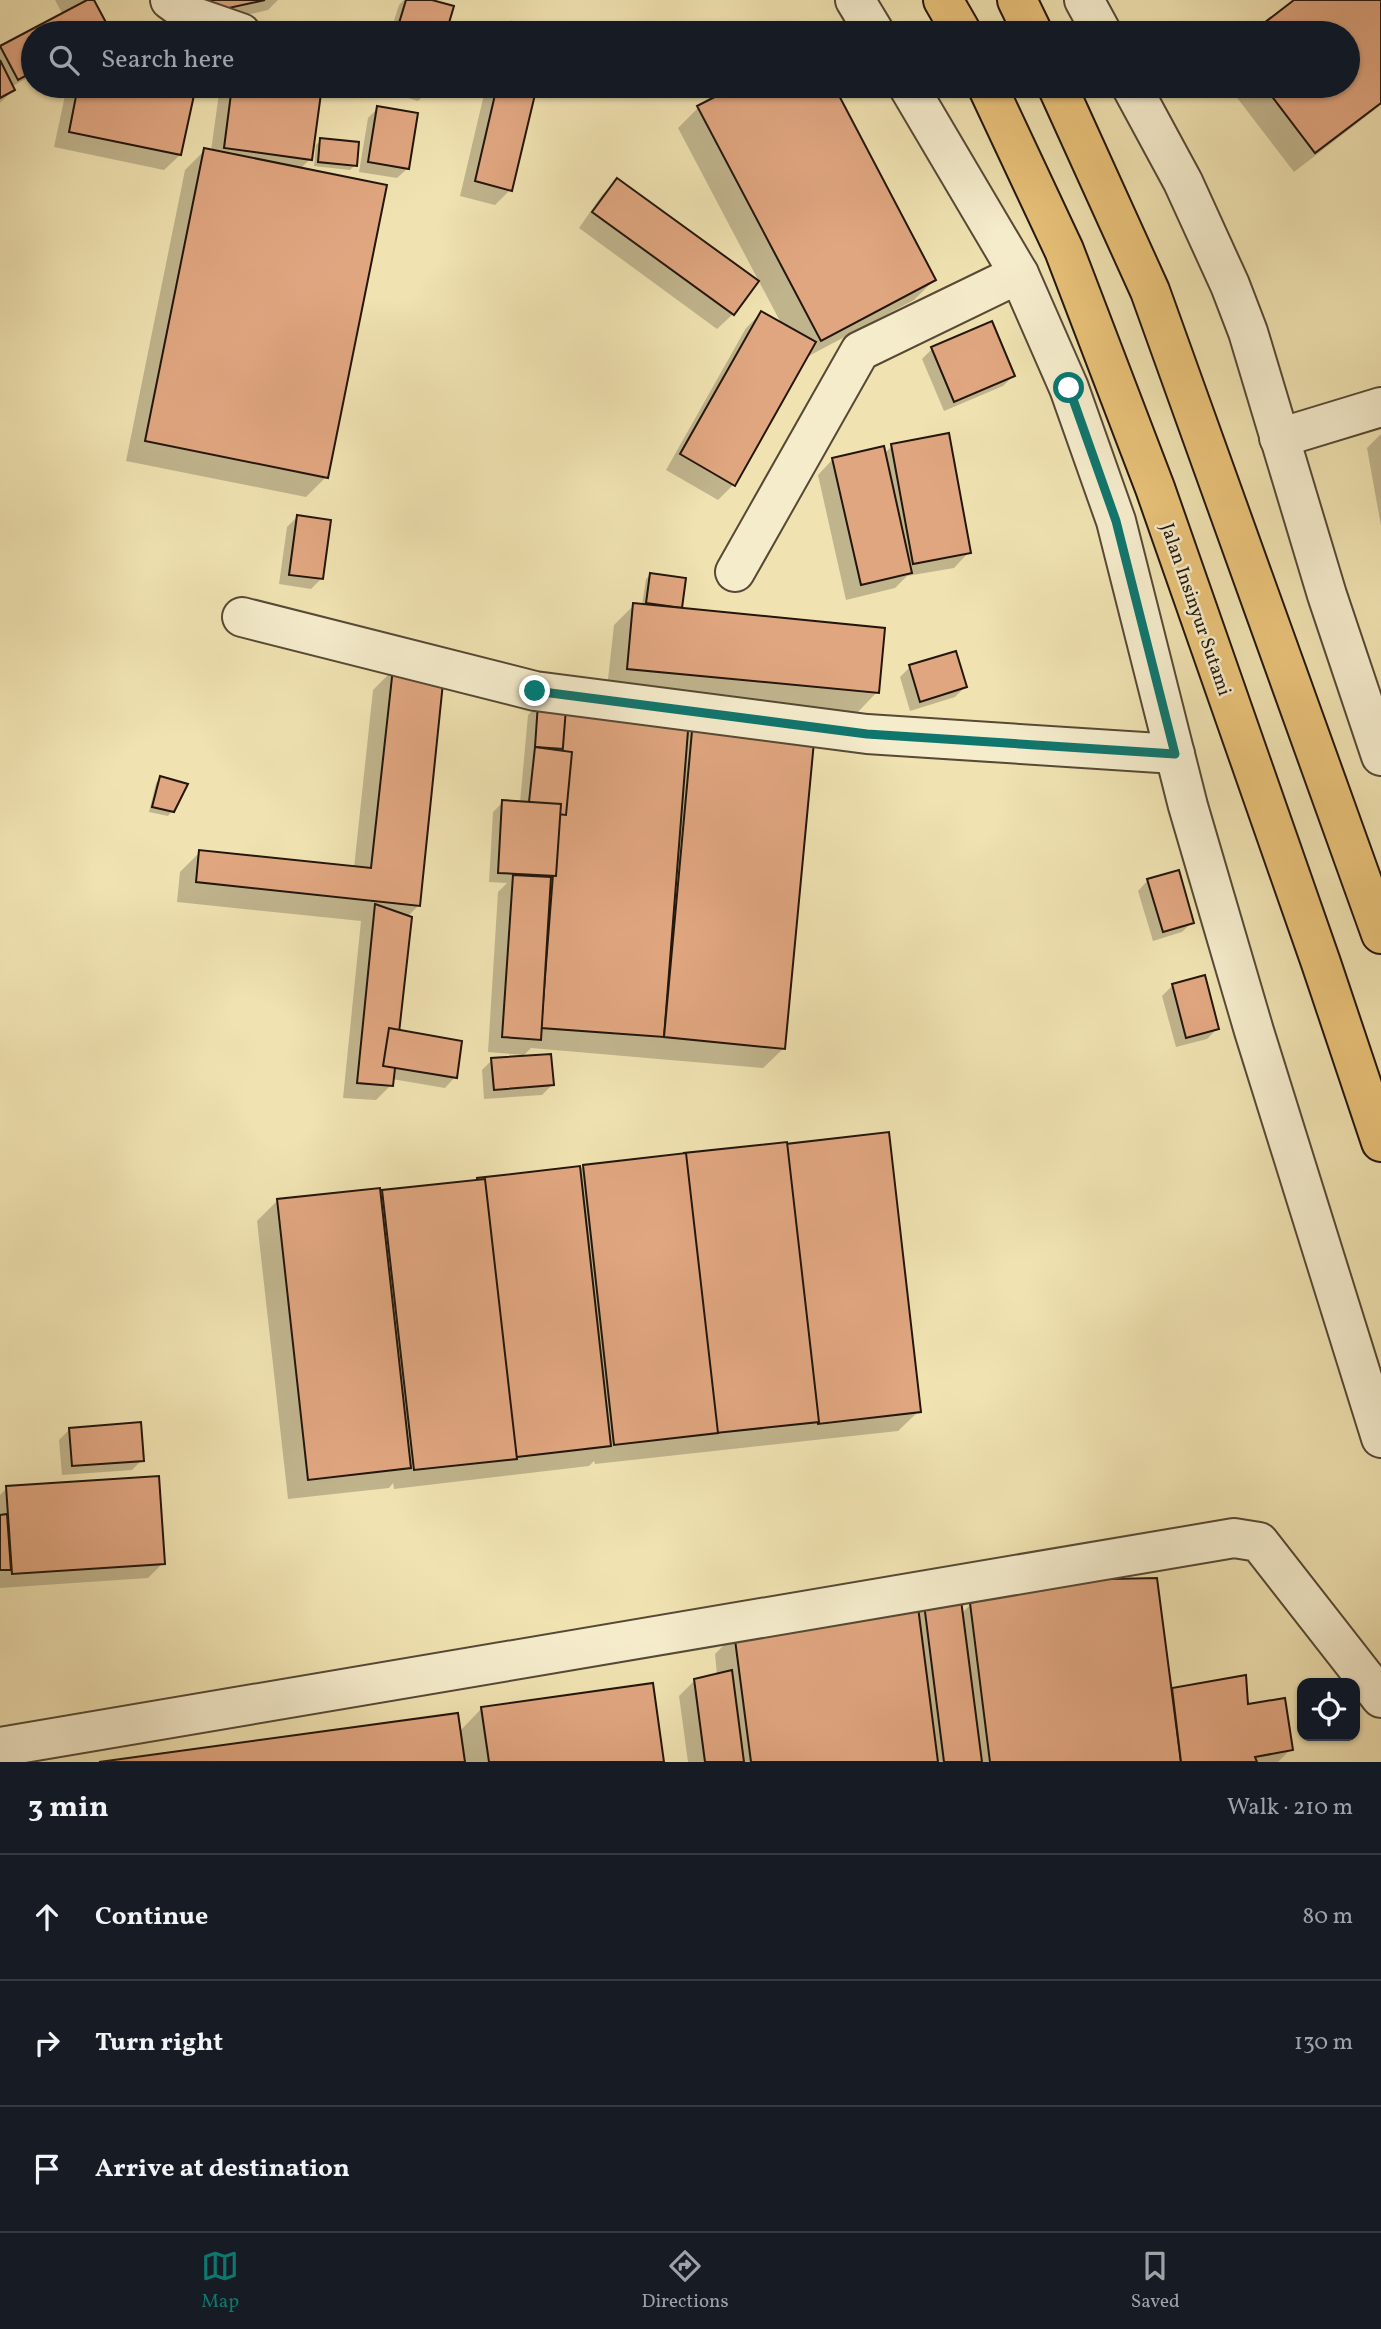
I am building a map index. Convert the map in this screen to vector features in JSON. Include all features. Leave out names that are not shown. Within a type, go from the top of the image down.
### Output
[{"type":"highway","points":[[943,0],[955,21]]},
{"type":"highway","points":[[1017,0],[1027,21]]},
{"type":"highway","name":"Jalan Insinyur Sutami","points":[[993,98],[1064,250],[1155,488],[1317,949],[1381,1142]]},
{"type":"highway","points":[[1062,98],[1150,291],[1381,934]]},
{"type":"street","points":[[170,0],[192,16],[206,21]]},
{"type":"street","points":[[855,0],[868,21]]},
{"type":"street","points":[[1084,0],[1095,21]]},
{"type":"street","points":[[915,98],[1019,274],[1069,388],[1116,521],[1188,806],[1254,1031],[1381,1438]]},
{"type":"street","points":[[1138,98],[1183,182],[1230,285],[1248,332],[1327,595],[1374,712],[1381,756]]},
{"type":"street","points":[[735,572],[853,359],[860,351],[1019,274]]},
{"type":"street","points":[[1279,438],[1381,407]]},
{"type":"street","points":[[242,617],[535,691],[867,734],[1175,754]]},
{"type":"street","points":[[0,1747],[1234,1538],[1259,1542],[1381,1698]]},
{"type":"building","points":[[87,0],[94,0],[105,21],[47,21]]},
{"type":"building","points":[[189,0],[265,0],[192,16]]},
{"type":"building","points":[[406,0],[432,0],[454,6],[450,21],[400,21]]},
{"type":"building","points":[[1294,0],[1381,0],[1381,103],[1315,153],[1273,98],[1360,98],[1360,21],[1267,21]]},
{"type":"building","points":[[21,35],[21,78],[18,80],[0,46]]},
{"type":"building","points":[[0,60],[15,90],[0,98]]},
{"type":"building","points":[[76,98],[193,98],[181,155],[69,132]]},
{"type":"building","points":[[230,98],[320,98],[312,160],[224,148]]},
{"type":"building","points":[[494,98],[534,98],[512,191],[475,181]]},
{"type":"building","points":[[713,98],[840,98],[936,280],[821,341],[697,106]]},
{"type":"building","points":[[377,106],[418,113],[409,169],[368,162]]},
{"type":"building","points":[[320,138],[359,142],[357,166],[318,162]]},
{"type":"building","points":[[204,148],[387,185],[328,478],[145,441]]},
{"type":"building","points":[[617,178],[759,281],[734,315],[592,212]]},
{"type":"building","points":[[761,311],[816,342],[735,486],[680,454]]},
{"type":"building","points":[[992,321],[1015,376],[954,402],[931,347]]},
{"type":"building","points":[[949,433],[971,553],[913,564],[891,444]]},
{"type":"building","points":[[884,446],[912,573],[861,585],[832,458]]},
{"type":"building","points":[[297,515],[331,520],[323,579],[289,575]]},
{"type":"building","points":[[650,573],[686,578],[682,608],[646,603]]},
{"type":"building","points":[[633,603],[885,628],[879,693],[627,669]]},
{"type":"building","points":[[956,651],[967,687],[920,702],[909,665]]},
{"type":"building","points":[[393,668],[444,673],[420,906],[196,882],[199,850],[371,868]]},
{"type":"building","points":[[538,703],[581,706],[578,750],[535,747]]},
{"type":"building","points":[[566,708],[689,718],[664,1037],[541,1028]]},
{"type":"building","points":[[693,720],[815,731],[785,1049],[664,1037]]},
{"type":"building","points":[[535,747],[572,752],[566,815],[528,811]]},
{"type":"building","points":[[160,776],[188,784],[174,812],[152,807]]},
{"type":"building","points":[[502,800],[561,804],[556,876],[498,873]]},
{"type":"building","points":[[1179,870],[1194,923],[1163,932],[1147,879]]},
{"type":"building","points":[[513,875],[551,877],[541,1040],[502,1037]]},
{"type":"building","points":[[375,904],[412,917],[393,1086],[357,1083]]},
{"type":"building","points":[[1205,975],[1219,1029],[1186,1038],[1172,984]]},
{"type":"building","points":[[389,1028],[462,1041],[457,1078],[383,1066]]},
{"type":"building","points":[[551,1054],[554,1085],[494,1090],[491,1058]]},
{"type":"building","points":[[889,1132],[921,1412],[818,1424],[786,1144]]},
{"type":"building","points":[[787,1142],[819,1422],[716,1433],[684,1153]]},
{"type":"building","points":[[686,1153],[718,1433],[614,1445],[583,1165]]},
{"type":"building","points":[[580,1166],[611,1446],[508,1458],[477,1178]]},
{"type":"building","points":[[485,1179],[517,1459],[414,1470],[382,1190]]},
{"type":"building","points":[[380,1188],[411,1468],[308,1480],[277,1199]]},
{"type":"building","points":[[141,1422],[144,1461],[72,1466],[69,1428]]},
{"type":"building","points":[[159,1476],[165,1564],[12,1574],[6,1486]]},
{"type":"building","points":[[7,1514],[11,1570],[0,1570],[0,1515]]},
{"type":"building","points":[[1157,1578],[1181,1762],[990,1762],[970,1603],[1065,1580]]},
{"type":"building","points":[[961,1600],[982,1762],[944,1762],[924,1604]]},
{"type":"building","points":[[918,1607],[938,1762],[751,1762],[734,1632]]},
{"type":"building","points":[[732,1670],[744,1762],[705,1762],[694,1679]]},
{"type":"building","points":[[1246,1675],[1248,1704],[1285,1698],[1293,1750],[1255,1757],[1257,1762],[1181,1762],[1172,1688]]},
{"type":"building","points":[[653,1683],[664,1762],[489,1762],[481,1707]]},
{"type":"building","points":[[458,1713],[465,1762],[99,1762]]},
{"type":"route","points":[[535,691],[867,734],[1175,754],[1116,521],[1069,388]]}]
